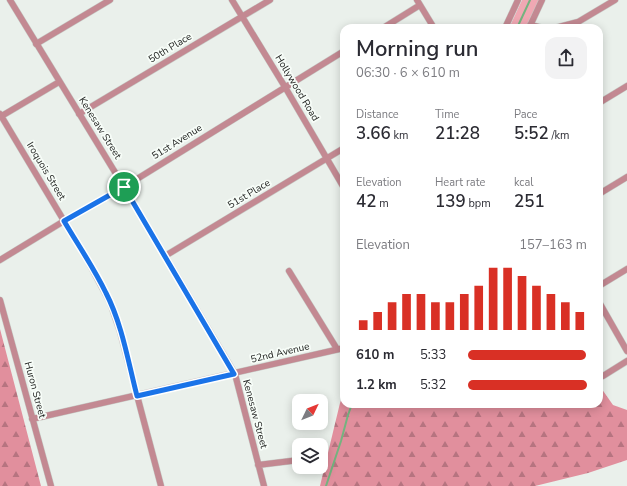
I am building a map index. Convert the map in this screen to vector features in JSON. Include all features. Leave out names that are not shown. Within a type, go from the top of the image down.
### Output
[{"type":"street","name":"Kenesaw Street","points":[[10,0],[124,187],[234,374],[264,486]]},
{"type":"street","points":[[36,44],[110,0]]},
{"type":"street","name":"Hollywood Road","points":[[232,0],[340,182]]},
{"type":"street","name":"50th Place","points":[[79,114],[270,0]]},
{"type":"street","points":[[511,0],[515,7]]},
{"type":"street","points":[[507,24],[518,0]]},
{"type":"street","points":[[531,24],[542,0]]},
{"type":"street","points":[[570,24],[578,22],[615,0]]},
{"type":"street","points":[[389,24],[418,3],[431,24]]},
{"type":"street","name":"51st Avenue","points":[[0,260],[124,187],[340,53]]},
{"type":"street","points":[[0,116],[59,82]]},
{"type":"street","points":[[603,100],[627,86]]},
{"type":"street","name":"Iroquois Street","points":[[0,116],[64,221],[110,302],[120,331],[161,486]]},
{"type":"street","name":"51st Place","points":[[165,256],[340,150]]},
{"type":"street","points":[[603,192],[627,177]]},
{"type":"street","points":[[603,284],[627,269]]},
{"type":"street","points":[[289,271],[337,349]]},
{"type":"street","name":"Huron Street","points":[[0,300],[51,486]]},
{"type":"street","points":[[603,309],[627,351]]},
{"type":"street","name":"52nd Avenue","points":[[32,419],[340,349]]},
{"type":"street","points":[[603,376],[627,361]]},
{"type":"street","points":[[258,465],[292,461]]},
{"type":"green space","points":[[0,329],[41,486],[0,486]]},
{"type":"green space","points":[[603,391],[613,405],[627,410],[627,460],[588,473],[535,486],[320,486],[323,474],[328,474],[328,453],[340,403],[340,408],[603,408]]},
{"type":"shaded area","points":[[522,0],[539,0],[528,24],[511,24]]},
{"type":"waterway","points":[[519,24],[530,0]]},
{"type":"waterway","points":[[326,486],[351,408]]},
{"type":"route","points":[[124,187],[234,374],[137,396],[120,331],[106,292],[64,221],[124,187]]}]
